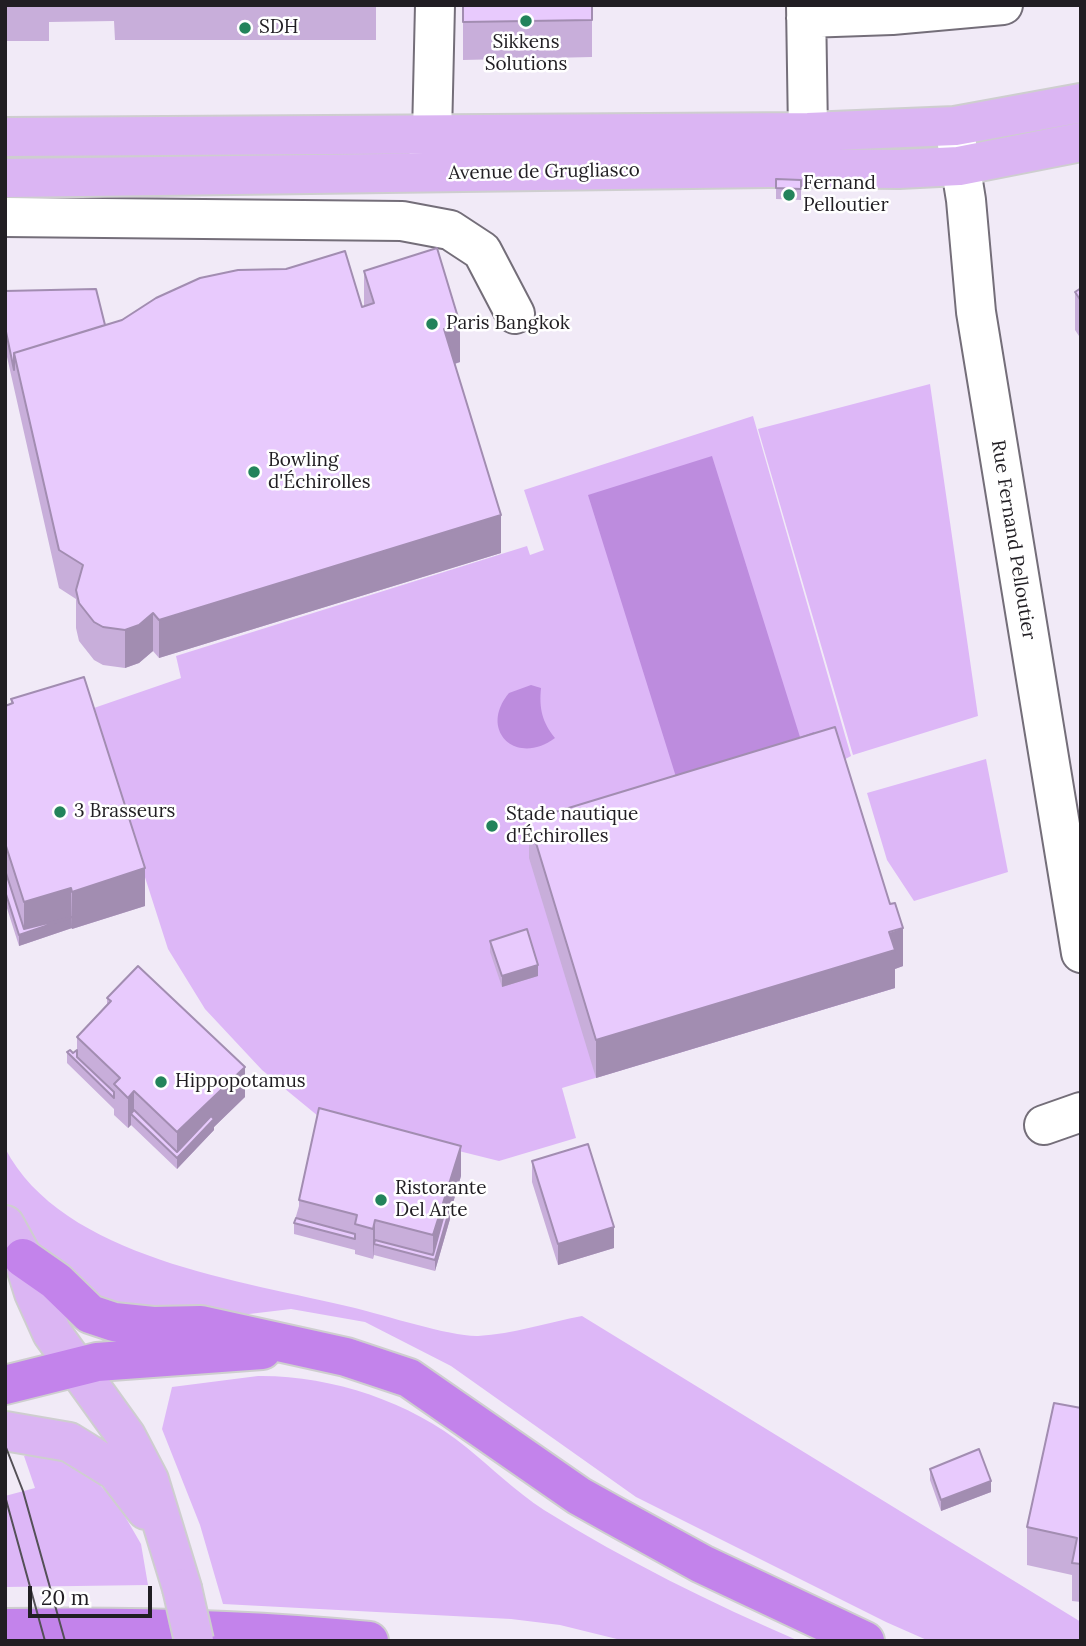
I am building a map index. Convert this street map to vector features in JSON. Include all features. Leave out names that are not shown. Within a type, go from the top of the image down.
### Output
[{"type":"highway","points":[[14,1241],[90,1314],[114,1322],[153,1326],[201,1325],[385,1368],[409,1378],[602,1509],[702,1564],[865,1641]]},
{"type":"highway","points":[[5,1385],[97,1362],[302,1347]]},
{"type":"highway","points":[[5,1628],[124,1626],[233,1629],[369,1641]]},
{"type":"main road","name":"Avenue de Grugliasco","points":[[5,137],[808,132],[954,126],[1081,103]]},
{"type":"main road","name":"Avenue de Grugliasco","points":[[5,178],[959,166],[1081,142]]},
{"type":"main road","points":[[14,1241],[52,1333],[126,1436],[149,1480],[182,1588],[194,1641]]},
{"type":"main road","points":[[5,1431],[69,1442],[116,1471],[165,1534]]},
{"type":"street","points":[[425,174],[432,135],[435,5]]},
{"type":"street","points":[[808,132],[806,11],[892,15],[1003,5]]},
{"type":"street","name":"Rue Fernand Pelloutier","points":[[954,126],[966,200],[976,312],[1081,953]]},
{"type":"street","points":[[5,217],[414,223],[450,230],[481,251],[515,314]]},
{"type":"street","points":[[1044,1125],[1081,1112]]},
{"type":"shaded area","points":[[930,384],[978,716],[853,755],[758,429]]},
{"type":"shaded area","name":"Stade nautique d'Échirolles","points":[[753,416],[851,756],[836,764],[903,966],[890,970],[895,988],[562,1088],[576,1138],[499,1161],[318,1116],[262,1070],[205,1009],[168,949],[91,709],[181,678],[176,656],[527,546],[530,555],[544,550],[524,490]]},
{"type":"shaded area","points":[[712,456],[800,737],[814,732],[820,750],[681,793],[588,495]]},
{"type":"shaded area","points":[[531,685],[541,688],[542,714],[555,738],[541,746],[527,748],[515,746],[506,740],[500,731],[498,720],[500,707],[509,693]]},
{"type":"shaded area","points":[[986,759],[1008,872],[914,901],[887,860],[867,793]]},
{"type":"shaded area","points":[[5,1148],[32,1186],[68,1216],[112,1240],[160,1260],[211,1275],[466,1335],[504,1333],[582,1316],[1081,1622],[1081,1641],[929,1641],[886,1622],[636,1497],[451,1366],[365,1322],[291,1309],[157,1325],[45,1275],[5,1215]]},
{"type":"shaded area","points":[[258,1376],[313,1380],[340,1386],[368,1394],[420,1416],[466,1447],[533,1503],[575,1529],[669,1580],[799,1641],[625,1641],[560,1625],[511,1619],[223,1604],[200,1525],[162,1429],[172,1387]]},
{"type":"shaded area","points":[[24,1456],[58,1456],[91,1475],[119,1506],[141,1544],[148,1585],[5,1587],[5,1496],[35,1488]]},
{"type":"building","points":[[463,5],[592,5],[592,20],[463,22]]},
{"type":"building","points":[[776,179],[801,180],[801,189],[776,188]]},
{"type":"building","name":"Bowling d'Échirolles","points":[[437,248],[460,324],[444,329],[501,515],[159,620],[153,613],[139,625],[125,630],[103,627],[94,622],[79,603],[76,590],[83,565],[59,550],[14,353],[122,320],[156,298],[200,278],[238,270],[286,269],[345,251],[362,307],[374,303],[364,271]]},
{"type":"building","points":[[1081,288],[1081,301],[1075,292]]},
{"type":"building","points":[[96,289],[105,325],[14,353],[14,370],[5,327],[5,291]]},
{"type":"building","name":"3 Brasseurs","points":[[84,677],[145,868],[72,892],[71,888],[24,902],[5,843],[5,706],[13,703],[11,699]]},
{"type":"building","points":[[835,727],[890,904],[895,903],[903,928],[889,932],[895,950],[596,1040],[529,820]]},
{"type":"building","points":[[5,870],[24,929],[72,917],[19,935],[5,891]]},
{"type":"building","points":[[527,929],[538,965],[502,976],[490,941]]},
{"type":"building","name":"Hippopotamus","points":[[138,966],[245,1067],[177,1132],[134,1091],[128,1098],[114,1084],[120,1078],[77,1037],[111,1001],[107,998]]},
{"type":"building","points":[[70,1050],[73,1053],[77,1050],[77,1057],[114,1092],[114,1098],[67,1052]]},
{"type":"building","name":"Ristorante Del Arte","points":[[319,1108],[461,1146],[433,1235],[375,1220],[373,1229],[355,1224],[357,1215],[299,1200]]},
{"type":"building","points":[[134,1110],[177,1152],[211,1116],[214,1119],[177,1158],[131,1114]]},
{"type":"building","points":[[588,1144],[614,1227],[558,1244],[532,1161]]},
{"type":"building","points":[[446,1207],[450,1208],[435,1260],[374,1244],[375,1240],[433,1255]]},
{"type":"building","points":[[296,1218],[355,1234],[355,1239],[294,1223]]},
{"type":"building","points":[[1054,1403],[1081,1408],[1081,1564],[1072,1563],[1077,1538],[1027,1527]]},
{"type":"building","points":[[979,1449],[991,1481],[941,1500],[930,1469]]},
{"type":"tram line","points":[[5,1445],[23,1491],[65,1641]]},
{"type":"tram line","points":[[5,1496],[45,1641]]},
{"type":"place","name":"Sikkens Solutions","points":[[526,21]]},
{"type":"place","name":"SDH","points":[[245,28]]},
{"type":"place","name":"Fernand Pelloutier","points":[[789,195]]},
{"type":"place","name":"Paris Bangkok","points":[[432,324]]},
{"type":"place","name":"Bowling d'Échirolles","points":[[254,472]]},
{"type":"place","name":"3 Brasseurs","points":[[60,812]]},
{"type":"place","name":"Stade nautique d'Échirolles","points":[[492,826]]},
{"type":"place","name":"Hippopotamus","points":[[161,1082]]},
{"type":"place","name":"Ristorante Del Arte","points":[[381,1200]]}]
